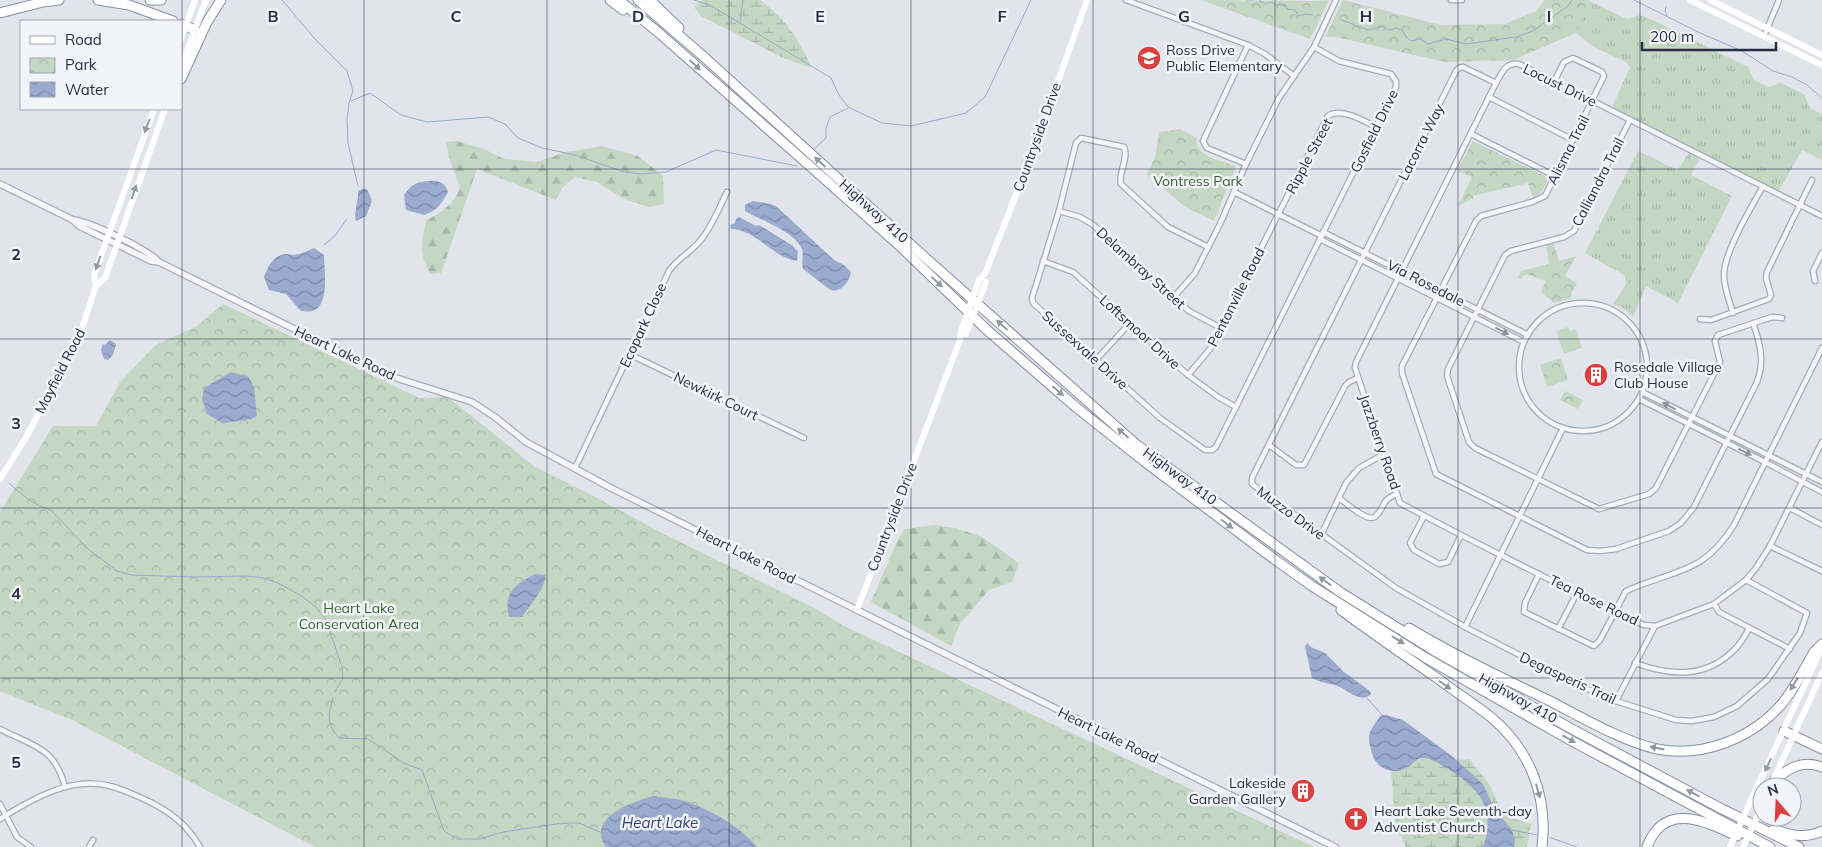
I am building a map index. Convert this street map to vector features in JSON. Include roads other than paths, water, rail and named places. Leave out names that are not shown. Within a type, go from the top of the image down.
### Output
[{"type":"highway","points":[[0,13],[59,0]]},
{"type":"highway","points":[[98,0],[129,5],[170,20]]},
{"type":"highway","points":[[150,0],[161,0]]},
{"type":"highway","points":[[182,77],[207,22],[221,0]]},
{"type":"highway","points":[[610,0],[646,28],[659,33]]},
{"type":"highway","name":"Highway 410","points":[[619,0],[659,33],[902,248],[988,330],[1077,408],[1152,468],[1312,586],[1426,658],[1570,740],[1770,847]]},
{"type":"highway","name":"Highway 410","points":[[638,0],[1137,445],[1340,592],[1433,650],[1570,728],[1722,809],[1799,847]]},
{"type":"highway","points":[[650,0],[692,40],[703,56]]},
{"type":"highway","points":[[184,25],[195,30]]},
{"type":"highway","points":[[1312,586],[1322,597],[1482,711],[1509,735],[1527,762],[1539,792],[1544,811],[1542,847]]},
{"type":"highway","points":[[1340,592],[1352,594],[1423,636],[1590,721],[1640,744],[1667,750],[1703,749],[1731,741],[1751,731],[1780,705],[1814,652],[1822,646]]},
{"type":"highway","points":[[1784,731],[1822,749]]},
{"type":"highway","points":[[1779,777],[1795,766],[1809,764],[1822,767]]},
{"type":"highway","points":[[1722,809],[1733,810],[1770,828],[1791,835],[1806,836],[1822,831]]},
{"type":"highway","points":[[1647,847],[1652,835],[1663,824],[1684,818],[1707,822],[1750,842],[1760,842]]},
{"type":"main road","points":[[184,25],[194,0]]},
{"type":"main road","points":[[182,64],[206,0]]},
{"type":"main road","name":"Countryside Drive","points":[[857,610],[1033,151],[1087,0]]},
{"type":"main road","points":[[1690,0],[1822,65]]},
{"type":"main road","points":[[1710,0],[1822,55]]},
{"type":"main road","name":"Mayfield Road","points":[[0,479],[25,439],[78,340],[96,286],[94,275],[154,110]]},
{"type":"main road","name":"Mayfield Road","points":[[96,286],[105,278],[143,168],[166,110]]},
{"type":"main road","points":[[134,164],[143,168]]},
{"type":"main road","points":[[1730,847],[1822,646]]},
{"type":"main road","points":[[1775,777],[1822,673]]},
{"type":"main road","points":[[1743,847],[1752,827]]},
{"type":"street","points":[[1126,0],[1248,45],[1265,54],[1294,76]]},
{"type":"street","points":[[1174,297],[1192,277],[1208,248],[1246,164],[1281,94],[1314,46],[1336,0]]},
{"type":"street","points":[[1451,0],[1462,0]]},
{"type":"street","points":[[1764,36],[1779,0]]},
{"type":"street","points":[[1246,164],[1207,148],[1203,141],[1248,45]]},
{"type":"street","name":"Gosfield Drive","points":[[1314,46],[1339,62],[1391,74],[1394,77],[1396,87],[1322,236]]},
{"type":"street","name":"Alisma Trail","points":[[1554,82],[1564,62],[1570,58],[1576,58],[1602,72],[1604,78],[1545,196],[1481,216],[1477,219],[1402,369],[1434,470],[1442,478],[1577,546],[1593,551],[1616,549],[1669,531],[1681,523],[1691,512],[1760,373],[1761,350],[1753,323]]},
{"type":"street","name":"Locust Drive","points":[[1402,272],[1504,68],[1509,64],[1515,63],[1820,215]]},
{"type":"street","name":"Lacorra Way","points":[[1365,253],[1457,69],[1461,67],[1466,68],[1496,83]]},
{"type":"street","points":[[1489,97],[1573,140]]},
{"type":"street","name":"Ripple Street","points":[[1278,214],[1328,116],[1335,112],[1357,118],[1376,127]]},
{"type":"street","name":"Calliandra Trail","points":[[1630,120],[1574,231],[1564,237],[1511,251],[1505,255],[1474,316],[1447,374],[1469,442],[1475,448],[1599,509],[1649,494],[1656,488],[1720,362],[1715,342],[1717,336],[1753,323]]},
{"type":"street","points":[[1471,134],[1555,176]]},
{"type":"street","name":"Sussexvale Drive","points":[[1208,248],[1168,227],[1121,184],[1120,176],[1126,153],[1125,149],[1121,146],[1084,138],[1078,140],[1059,211],[1032,295],[1033,303],[1160,418],[1205,450],[1212,450],[1216,447],[1322,236]]},
{"type":"street","points":[[1700,319],[1711,320],[1765,302],[1771,297],[1766,278],[1767,272],[1812,180]]},
{"type":"street","name":"Heart Lake Road","points":[[0,184],[74,220],[80,221],[108,237],[152,255],[159,262],[387,375],[472,402],[495,417],[526,442],[575,468],[1335,847]]},
{"type":"street","points":[[1733,313],[1724,286],[1724,267],[1763,186]]},
{"type":"street","name":"Ecopark Close","points":[[575,468],[669,271],[674,264],[701,241],[710,228],[727,192]]},
{"type":"street","points":[[1234,192],[1322,236]]},
{"type":"street","name":"Delambray Street","points":[[1059,211],[1080,217],[1092,224],[1192,314],[1221,328]]},
{"type":"street","name":"Pentonville Road","points":[[1188,375],[1210,349],[1278,214]]},
{"type":"street","name":"Via Rosedale","points":[[1322,236],[1365,253],[1528,335]]},
{"type":"street","name":"Via Rosedale","points":[[1322,236],[1362,260],[1524,342]]},
{"type":"street","name":"Muzzo Drive","points":[[1365,253],[1252,478],[1252,484],[1396,588],[1465,628]]},
{"type":"street","points":[[1815,281],[1813,271],[1822,253]]},
{"type":"street","name":"Loftsmoor Drive","points":[[1043,261],[1073,272],[1188,375],[1218,398],[1236,407]]},
{"type":"street","name":"Jazzberry Road","points":[[1402,272],[1356,362],[1355,368],[1400,503],[1500,555]]},
{"type":"street","points":[[1588,303],[1603,306],[1616,312],[1634,328],[1643,346],[1647,371],[1639,399],[1624,415],[1606,426],[1582,431],[1563,428],[1542,416],[1525,394],[1519,368],[1520,355],[1528,335],[1533,327],[1553,310],[1568,305],[1588,303]]},
{"type":"street","points":[[1753,323],[1772,317],[1782,318]]},
{"type":"street","points":[[1096,360],[1130,323]]},
{"type":"street","points":[[1539,574],[1525,603],[1524,612],[1594,646],[1600,640],[1626,591],[1691,568],[1711,554],[1727,537],[1734,525],[1822,348]]},
{"type":"street","name":"Newkirk Court","points":[[629,354],[804,438]]},
{"type":"street","points":[[1269,445],[1296,465],[1304,466],[1345,386],[1358,378]]},
{"type":"street","points":[[1642,392],[1822,482]]},
{"type":"street","points":[[1639,399],[1822,492]]},
{"type":"street","points":[[1465,628],[1518,516],[1563,428]]},
{"type":"street","name":"Tea Rose Road","points":[[1500,555],[1614,612],[1644,625],[1655,626],[1714,604],[1746,580],[1760,564],[1770,546],[1820,450],[1822,442]]},
{"type":"street","points":[[1321,535],[1346,483],[1359,468],[1384,454]]},
{"type":"street","points":[[1339,498],[1364,516],[1372,518],[1376,516],[1386,500],[1397,494]]},
{"type":"street","points":[[1790,508],[1822,525]]},
{"type":"street","points":[[1424,516],[1410,543],[1414,550],[1439,564],[1448,562],[1461,535]]},
{"type":"street","points":[[1770,546],[1822,571]]},
{"type":"street","name":"Degasperis Trail","points":[[1465,628],[1578,685],[1616,701],[1676,720],[1692,721],[1714,717],[1737,706],[1768,679],[1790,649],[1805,622],[1807,613],[1746,580]]},
{"type":"street","points":[[1558,629],[1577,593]]},
{"type":"street","points":[[1714,604],[1719,612],[1790,649]]},
{"type":"street","points":[[1616,701],[1655,626]]},
{"type":"street","points":[[1635,663],[1662,672],[1693,672],[1725,658],[1736,648],[1749,629]]},
{"type":"street","points":[[0,729],[49,754],[58,769],[64,787]]},
{"type":"street","points":[[0,819],[48,792],[64,787],[79,784],[108,786],[163,808],[192,834],[200,847]]},
{"type":"street","points":[[0,804],[17,837],[31,847]]},
{"type":"street","points":[[89,847],[93,840]]},
{"type":"water","points":[[428,181],[441,182],[447,189],[448,192],[441,203],[436,209],[424,215],[406,210],[404,195],[412,186]]},
{"type":"water","points":[[367,189],[372,201],[366,216],[356,221],[358,191]]},
{"type":"water","points":[[753,201],[777,207],[834,260],[844,265],[851,272],[849,280],[840,289],[833,290],[803,269],[803,251],[792,237],[745,211],[745,205]]},
{"type":"water","points":[[739,217],[756,226],[759,225],[793,246],[798,252],[797,261],[780,255],[757,238],[740,230],[731,229],[730,225],[735,223]]},
{"type":"water","points":[[314,248],[324,255],[324,294],[322,302],[318,307],[312,311],[301,311],[286,294],[269,290],[264,277],[274,259],[286,254],[297,255]]},
{"type":"water","points":[[110,340],[116,344],[113,355],[108,360],[104,359],[101,350],[103,344],[105,345]]},
{"type":"water","points":[[231,372],[249,377],[254,388],[257,416],[251,419],[223,423],[207,414],[202,399],[204,388]]},
{"type":"water","points":[[535,574],[545,575],[545,580],[533,602],[522,617],[509,617],[508,602],[512,590]]},
{"type":"water","points":[[1307,643],[1311,647],[1325,653],[1344,672],[1370,691],[1371,694],[1363,698],[1358,697],[1335,685],[1312,678],[1305,647]]},
{"type":"water","points":[[1381,715],[1403,720],[1452,756],[1483,784],[1494,808],[1512,830],[1515,839],[1514,847],[1482,847],[1485,842],[1488,824],[1482,800],[1472,787],[1447,768],[1424,758],[1419,759],[1402,770],[1391,771],[1381,767],[1374,759],[1369,737],[1371,729]]},
{"type":"water","name":"Heart Lake","points":[[654,796],[694,804],[734,826],[757,847],[606,847],[601,836],[602,828],[612,814],[629,804]]},
{"type":"waterway","points":[[282,0],[315,39],[347,71],[353,91],[347,120],[348,143],[358,186]]},
{"type":"waterway","points":[[694,0],[710,5],[831,78],[839,95],[848,107],[882,123],[911,126],[966,113],[985,97],[1031,0]]},
{"type":"waterway","points":[[740,21],[743,0]]},
{"type":"waterway","points":[[1247,0],[1253,0]]},
{"type":"waterway","points":[[1259,0],[1265,4],[1271,2],[1277,5],[1286,5],[1287,9],[1295,10],[1299,16],[1305,14],[1313,15]]},
{"type":"waterway","points":[[1342,20],[1368,30],[1383,26],[1389,30],[1397,28],[1402,30],[1411,41],[1420,39],[1428,44],[1446,39],[1466,44],[1516,37],[1533,31],[1568,6],[1572,0]]},
{"type":"waterway","points":[[1634,0],[1698,32],[1742,51],[1773,71],[1792,77],[1807,85],[1822,98]]},
{"type":"waterway","points":[[1666,7],[1667,16]]},
{"type":"waterway","points":[[351,101],[370,93],[401,115],[427,122],[488,117],[505,124],[518,138],[542,148],[575,155],[624,172],[642,174],[666,172],[716,150],[797,166]]},
{"type":"waterway","points":[[813,150],[826,138],[826,128],[830,117],[848,108]]},
{"type":"waterway","points":[[324,245],[334,237],[346,220]]},
{"type":"waterway","points":[[9,483],[34,503],[51,510],[88,549],[117,571],[131,575],[247,576],[264,578],[280,584],[316,607],[326,620],[341,664]]},
{"type":"waterway","points":[[335,692],[343,678],[342,666]]},
{"type":"waterway","points":[[333,698],[329,719],[332,728],[339,738],[368,739],[404,763],[422,770],[444,831],[457,839],[480,839],[503,832],[572,823],[579,823],[602,833]]},
{"type":"waterway","points":[[1367,698],[1382,715]]},
{"type":"waterway","points":[[1512,830],[1537,835]]},
{"type":"waterway","points":[[1551,838],[1577,847]]},
{"type":"place","name":"Ross Drive Public Elementary","points":[[1149,58]]},
{"type":"place","name":"Rosedale Village Club House","points":[[1596,375]]},
{"type":"place","name":"Lakeside Garden Gallery","points":[[1303,791]]},
{"type":"place","name":"Heart Lake Seventh-day Adventist Church","points":[[1356,819]]},
{"type":"park label","name":"Vontress Park","points":[[1198,181]]},
{"type":"park label","name":"Heart Lake Conservation Area","points":[[359,616]]}]
